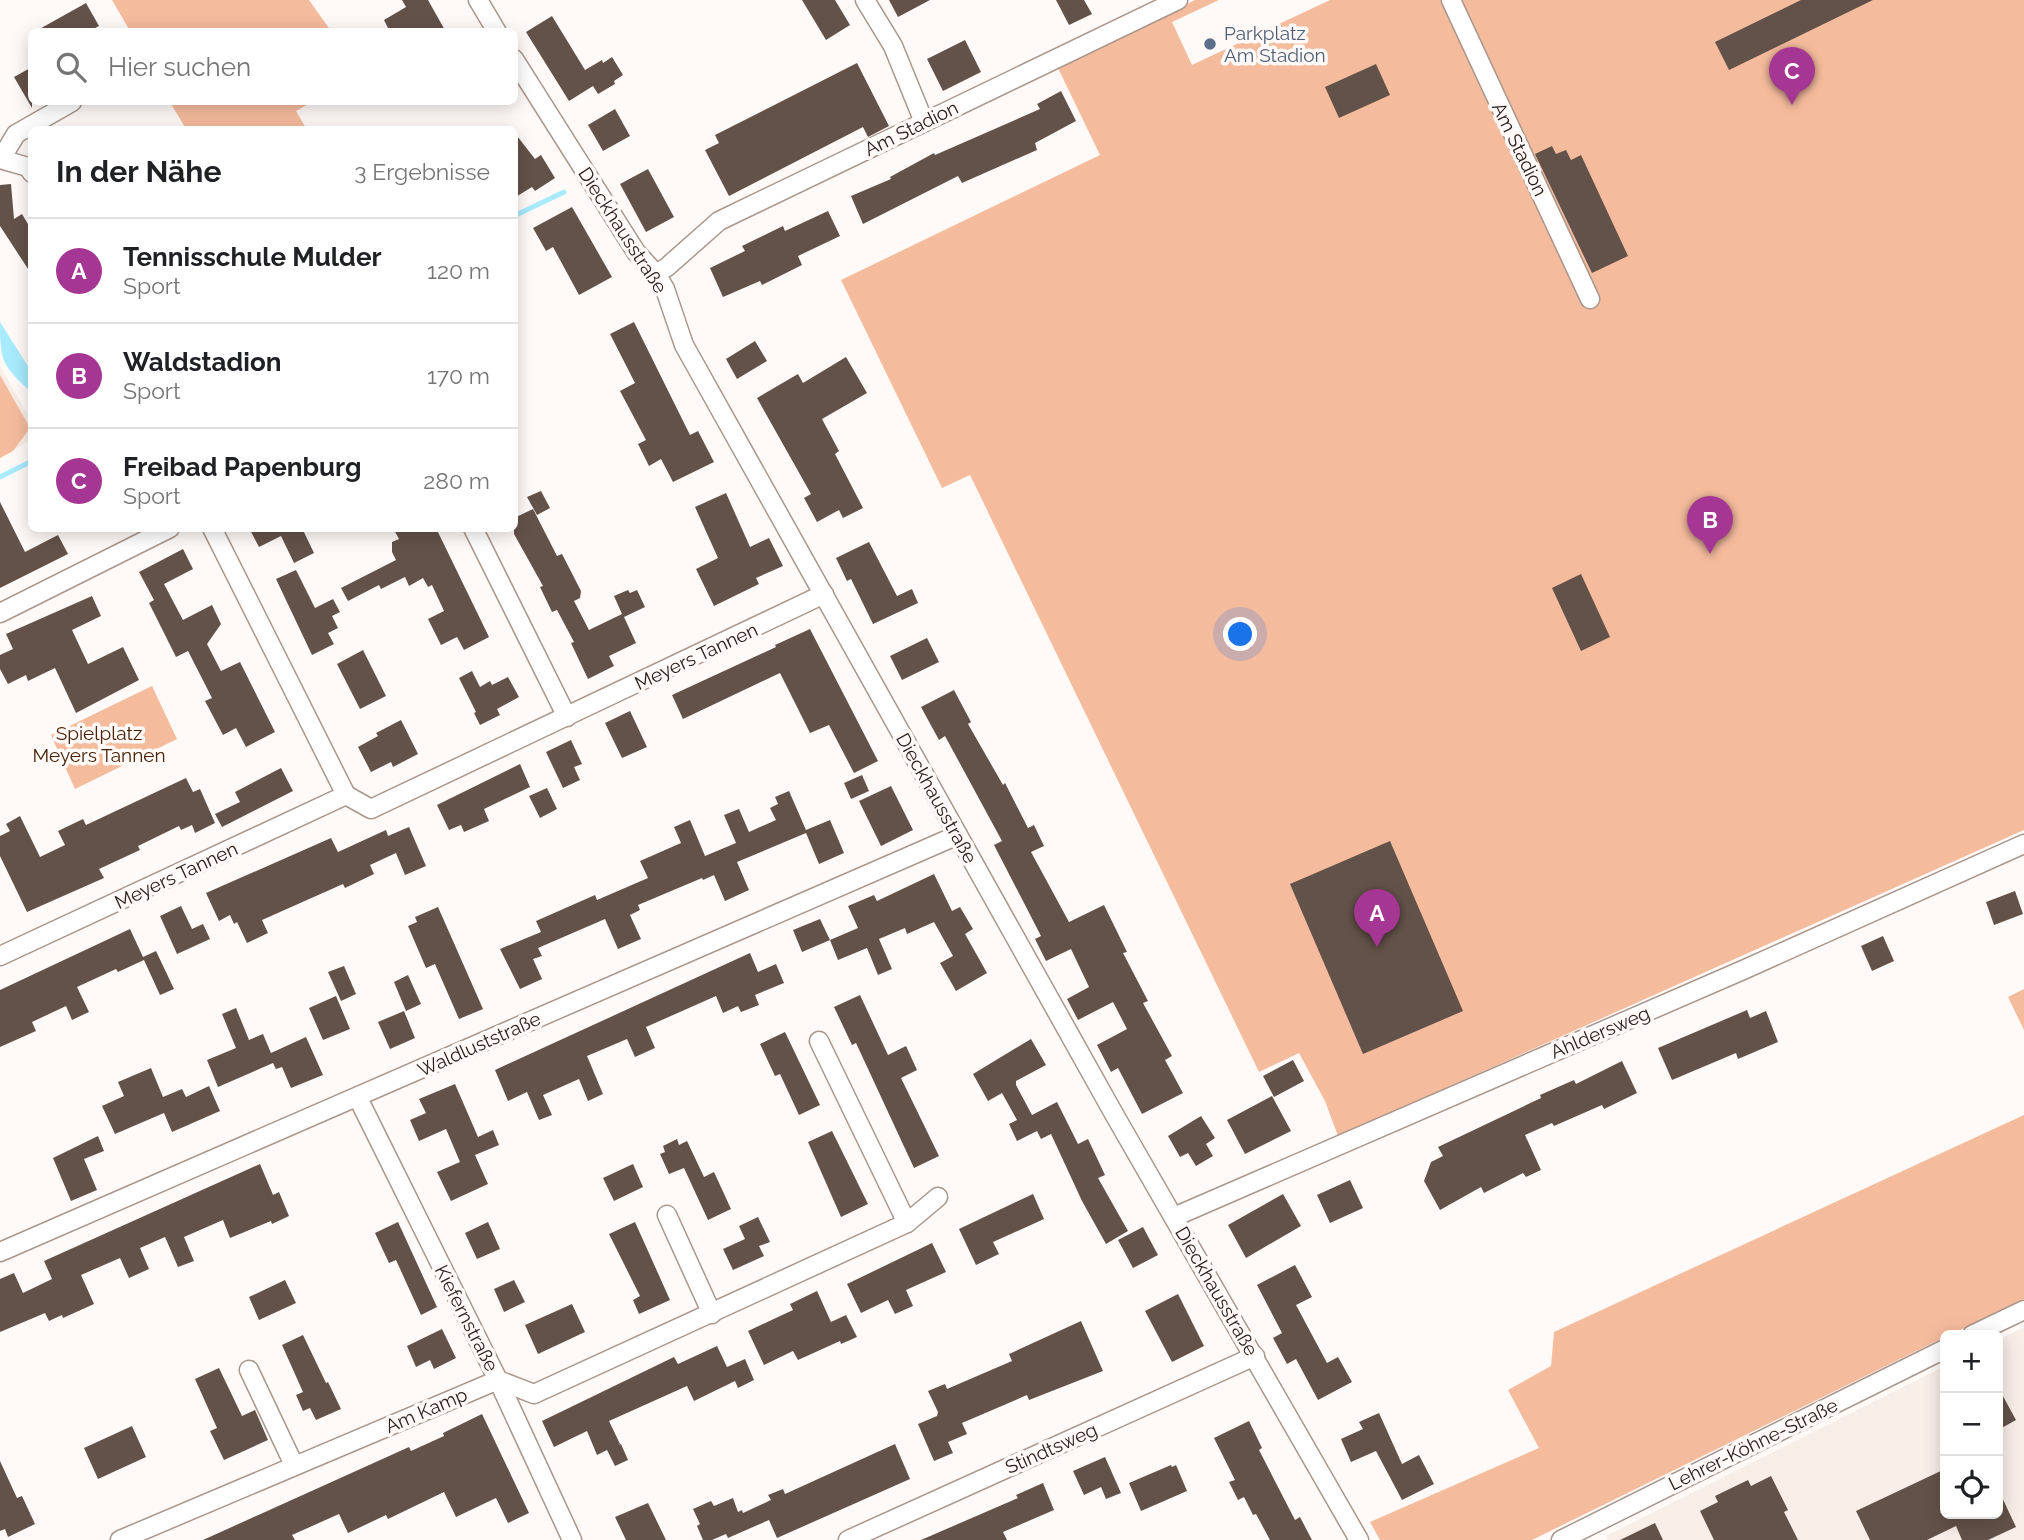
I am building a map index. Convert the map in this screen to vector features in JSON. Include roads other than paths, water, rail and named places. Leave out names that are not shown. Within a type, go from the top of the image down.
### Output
[{"type":"street","points":[[478,0],[495,28]]},
{"type":"street","points":[[865,0],[893,46],[924,122]]},
{"type":"street","name":"Am Stadion","points":[[656,274],[719,221],[1178,0]]},
{"type":"street","name":"Am Stadion","points":[[1451,0],[1590,299]]},
{"type":"street","name":"Dieckhausstraße","points":[[518,65],[636,252],[656,274],[665,289],[684,345],[958,835],[1359,1540]]},
{"type":"street","points":[[30,126],[67,105]]},
{"type":"street","points":[[28,127],[16,134],[0,159],[28,167]]},
{"type":"street","points":[[0,613],[162,532]]},
{"type":"street","points":[[214,532],[345,796]]},
{"type":"street","points":[[475,532],[567,717]]},
{"type":"street","name":"Meyers Tannen","points":[[2,950],[345,796],[371,808],[824,594]]},
{"type":"street","name":"Waldluststraße","points":[[0,1252],[958,835]]},
{"type":"street","name":"Ahldersweg","points":[[1174,1217],[1743,971],[2024,844]]},
{"type":"street","points":[[819,1041],[907,1223]]},
{"type":"street","name":"Kiefernstraße","points":[[358,1098],[498,1380],[572,1540]]},
{"type":"street","points":[[498,1380],[534,1394],[907,1223],[938,1197]]},
{"type":"street","points":[[667,1215],[712,1314]]},
{"type":"street","points":[[1982,1330],[2024,1310]]},
{"type":"street","name":"Lehrer-Köhne-Straße","points":[[1561,1540],[1940,1351]]},
{"type":"street","name":"Stindtsweg","points":[[848,1540],[1255,1356]]},
{"type":"street","points":[[249,1370],[293,1465]]},
{"type":"street","name":"Am Kamp","points":[[120,1540],[498,1380]]},
{"type":"water","points":[[0,322],[28,366],[28,389],[8,369],[1,346]]},
{"type":"waterway","points":[[518,214],[564,192]]},
{"type":"waterway","points":[[0,477],[28,463]]},
{"type":"place","name":"Parkplatz Am Stadion","points":[[1210,44]]},
{"type":"place","name":"Freibad Papenburg","points":[[1792,105]]},
{"type":"place","name":"Waldstadion","points":[[1710,554]]},
{"type":"place","name":"Tennisschule Mulder","points":[[1377,947]]},
{"type":"park label","name":"Spielplatz Meyers Tannen","points":[[99,744]]}]
